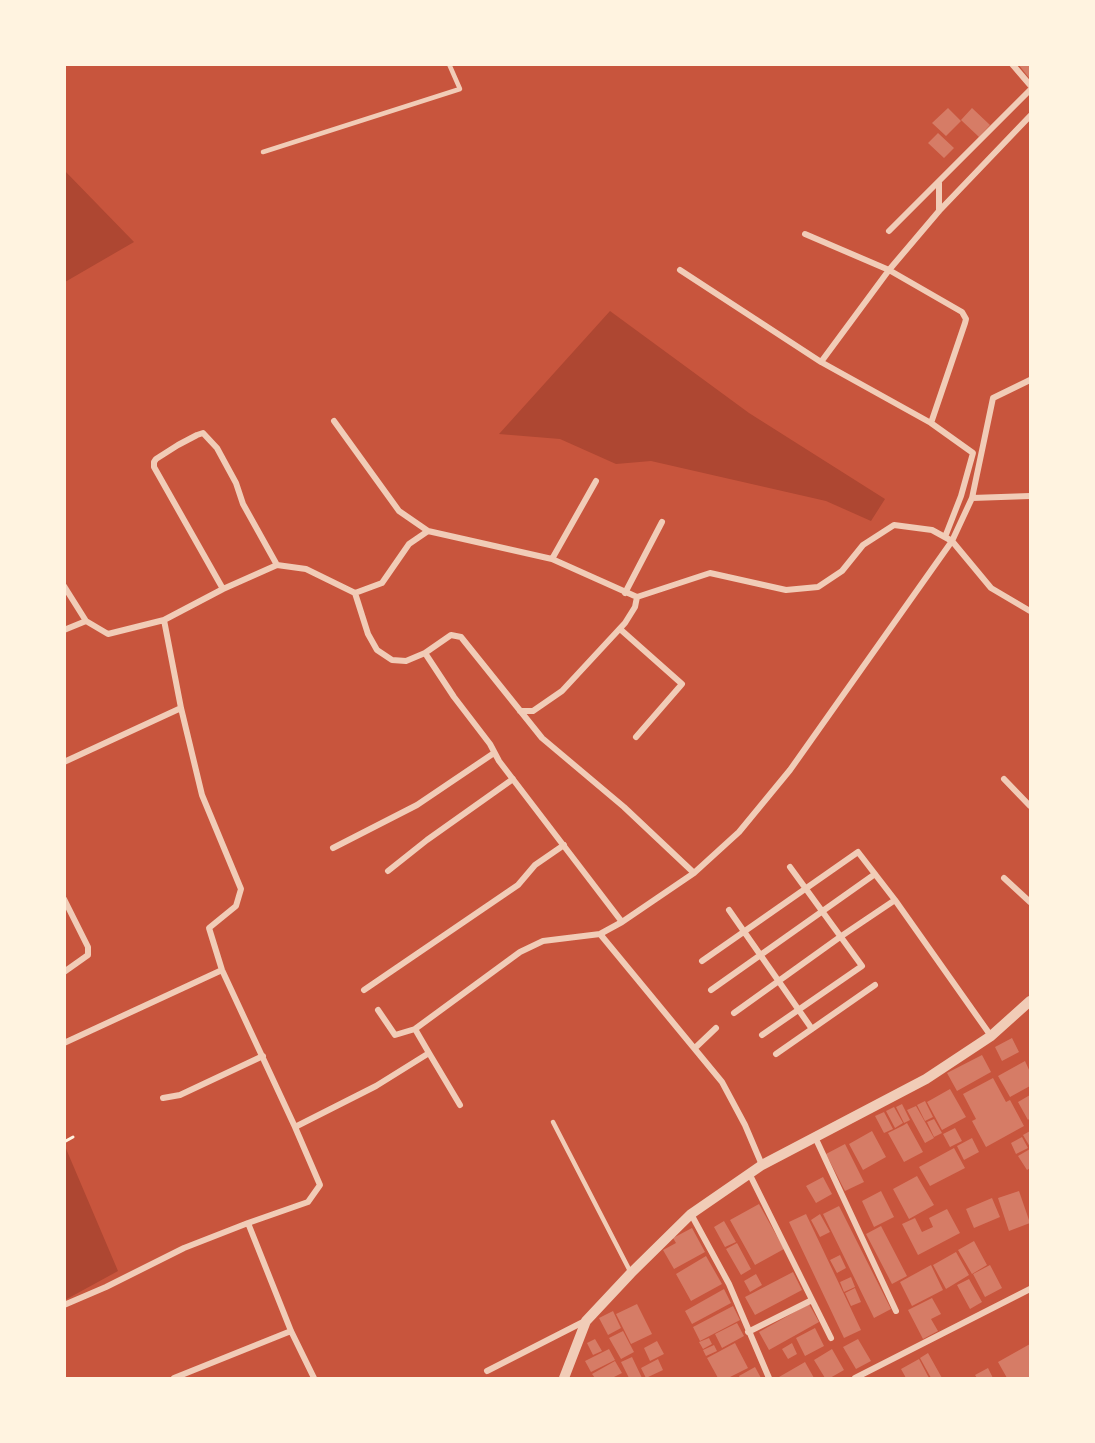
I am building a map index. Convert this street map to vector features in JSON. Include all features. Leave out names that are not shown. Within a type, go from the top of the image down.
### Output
[{"type":"street","points":[[1012,64],[1030,85]]},
{"type":"street","points":[[889,231],[939,186],[1028,98],[1030,90]]},
{"type":"street","points":[[821,362],[889,270],[939,211],[1030,116]]},
{"type":"street","points":[[939,186],[939,211]]},
{"type":"street","points":[[805,234],[889,270],[962,312],[966,319],[931,423]]},
{"type":"street","points":[[680,270],[821,362],[931,423],[973,453],[961,496],[945,537]]},
{"type":"street","points":[[378,1010],[395,1035],[415,1029],[520,952],[543,941],[600,934],[622,922],[694,873],[739,832],[790,770],[952,542],[972,498],[993,398],[1030,380]]},
{"type":"street","points":[[334,421],[399,511],[428,531],[552,559],[637,597],[711,573],[786,590],[818,587],[842,571],[863,545],[894,525],[932,530],[945,537],[952,542],[991,588],[1030,611]]},
{"type":"street","points":[[223,590],[154,467],[154,462],[178,445],[203,433],[213,443],[229,468],[243,504],[277,565]]},
{"type":"street","points":[[967,475],[977,477]]},
{"type":"street","points":[[552,559],[596,481]]},
{"type":"street","points":[[972,498],[1030,496]]},
{"type":"street","points":[[625,592],[662,522]]},
{"type":"street","points":[[64,586],[86,621],[108,634],[164,620],[277,565],[306,569],[355,593],[382,583],[409,544],[428,531]]},
{"type":"street","points":[[355,593],[365,627],[377,650],[392,660],[405,661],[425,653],[451,635],[461,637],[542,738],[624,807],[694,873]]},
{"type":"street","points":[[520,711],[533,711],[562,691],[620,629],[631,615],[637,597]]},
{"type":"street","points":[[64,1305],[184,1248],[308,1202],[320,1185],[222,970],[209,928],[236,906],[241,889],[202,795],[181,708],[164,620]]},
{"type":"street","points":[[64,630],[86,621]]},
{"type":"street","points":[[620,629],[682,684],[636,737]]},
{"type":"street","points":[[425,653],[454,697],[490,744],[494,753],[622,922]]},
{"type":"street","points":[[64,762],[181,708]]},
{"type":"street","points":[[333,848],[417,805],[494,753]]},
{"type":"street","points":[[388,871],[513,778]]},
{"type":"street","points":[[1004,779],[1030,806]]},
{"type":"street","points":[[364,990],[518,885],[535,865],[564,845]]},
{"type":"street","points":[[702,961],[858,852],[895,900],[991,1036]]},
{"type":"street","points":[[762,1035],[862,966],[789,867]]},
{"type":"street","points":[[711,990],[875,874]]},
{"type":"street","points":[[1004,878],[1030,902]]},
{"type":"street","points":[[64,899],[88,946],[88,955],[64,972]]},
{"type":"street","points":[[734,1013],[895,900]]},
{"type":"street","points":[[729,910],[812,1029]]},
{"type":"street","points":[[600,934],[722,1082],[745,1125],[762,1165]]},
{"type":"street","points":[[64,1043],[222,970]]},
{"type":"street","points":[[776,1054],[875,985]]},
{"type":"street","points":[[487,1371],[586,1321],[630,1273],[691,1214],[750,1173],[814,1136],[926,1078],[991,1036],[1030,1001]]},
{"type":"street","points":[[695,1048],[716,1028]]},
{"type":"street","points":[[415,1029],[460,1105]]},
{"type":"street","points":[[295,1127],[376,1086],[429,1053]]},
{"type":"street","points":[[163,1098],[180,1095],[263,1056]]},
{"type":"street","points":[[814,1136],[896,1311]]},
{"type":"street","points":[[750,1173],[831,1338]]},
{"type":"street","points":[[691,1214],[729,1284],[769,1378]]},
{"type":"street","points":[[248,1223],[291,1331],[314,1378]]},
{"type":"street","points":[[855,1378],[1030,1289]]},
{"type":"street","points":[[748,1332],[812,1300]]},
{"type":"street","points":[[564,1378],[586,1321]]},
{"type":"street","points":[[174,1378],[291,1331]]},
{"type":"lane","points":[[263,152],[460,89],[449,64]]},
{"type":"lane","points":[[553,1122],[630,1273]]},
{"type":"path","points":[[64,1142],[73,1137]]},
{"type":"shaded area","points":[[64,170],[134,242],[65,282],[64,282]]},
{"type":"shaded area","points":[[610,311],[749,413],[885,499],[871,521],[826,501],[651,461],[616,464],[560,439],[499,434]]},
{"type":"shaded area","points":[[64,1144],[118,1271],[65,1300],[64,1300]]},
{"type":"building","points":[[1018,64],[1030,64],[1030,79]]},
{"type":"building","points":[[948,108],[961,121],[946,136],[932,123]]},
{"type":"building","points":[[972,108],[990,125],[979,137],[961,120]]},
{"type":"building","points":[[938,133],[954,148],[944,158],[928,143]]},
{"type":"building","points":[[1012,1038],[1019,1052],[1002,1061],[995,1047]]},
{"type":"building","points":[[982,1055],[991,1072],[957,1091],[947,1073]]},
{"type":"building","points":[[1025,1061],[1030,1072],[1030,1086],[1010,1097],[998,1076]]},
{"type":"building","points":[[993,1078],[1006,1102],[1010,1100],[1024,1126],[986,1147],[972,1121],[976,1119],[963,1094]]},
{"type":"building","points":[[950,1089],[966,1117],[942,1130],[927,1102]]},
{"type":"building","points":[[1030,1095],[1030,1118],[1028,1120],[1018,1102]]},
{"type":"building","points":[[925,1101],[933,1117],[925,1121],[917,1105]]},
{"type":"building","points":[[902,1104],[910,1120],[904,1123],[896,1107]]},
{"type":"building","points":[[916,1106],[934,1138],[925,1143],[907,1110]]},
{"type":"building","points":[[894,1107],[903,1123],[895,1128],[886,1111]]},
{"type":"building","points":[[884,1112],[893,1129],[884,1133],[875,1116]]},
{"type":"building","points":[[934,1119],[942,1133],[934,1137],[927,1122]]},
{"type":"building","points":[[907,1123],[923,1152],[904,1162],[888,1133]]},
{"type":"building","points":[[955,1128],[962,1141],[950,1147],[943,1134]]},
{"type":"building","points":[[872,1131],[886,1157],[863,1170],[849,1144]]},
{"type":"building","points":[[1030,1131],[1030,1147],[1023,1135]]},
{"type":"building","points":[[1022,1137],[1028,1148],[1016,1154],[1011,1143]]},
{"type":"building","points":[[972,1138],[979,1152],[964,1160],[957,1146]]},
{"type":"building","points":[[845,1144],[864,1182],[845,1191],[826,1154]]},
{"type":"building","points":[[954,1148],[965,1168],[930,1186],[919,1167]]},
{"type":"building","points":[[1030,1149],[1030,1168],[1027,1170],[1018,1156]]},
{"type":"building","points":[[917,1176],[934,1205],[909,1219],[893,1189]]},
{"type":"building","points":[[823,1177],[832,1194],[816,1203],[806,1186]]},
{"type":"building","points":[[881,1191],[894,1217],[874,1227],[862,1201]]},
{"type":"building","points":[[1019,1191],[1030,1223],[1009,1231],[998,1198]]},
{"type":"building","points":[[992,1198],[1000,1217],[974,1228],[966,1209]]},
{"type":"building","points":[[759,1204],[784,1249],[755,1265],[730,1220]]},
{"type":"building","points":[[839,1206],[891,1309],[874,1318],[823,1214]]},
{"type":"building","points":[[947,1209],[960,1233],[918,1255],[902,1224],[915,1218],[922,1232],[933,1227],[929,1218]]},
{"type":"building","points":[[806,1214],[861,1330],[844,1338],[789,1222]]},
{"type":"building","points":[[820,1214],[830,1232],[820,1237],[811,1220]]},
{"type":"building","points":[[724,1221],[736,1242],[725,1247],[714,1227]]},
{"type":"building","points":[[881,1226],[907,1276],[892,1284],[866,1234]]},
{"type":"building","points":[[692,1228],[705,1252],[674,1269],[663,1250],[676,1243],[673,1238]]},
{"type":"building","points":[[974,1241],[987,1265],[972,1274],[958,1250]]},
{"type":"building","points":[[737,1243],[751,1269],[741,1275],[726,1249]]},
{"type":"building","points":[[956,1252],[969,1275],[946,1289],[933,1265]]},
{"type":"building","points":[[840,1255],[846,1268],[837,1273],[830,1260]]},
{"type":"building","points":[[706,1256],[722,1284],[691,1301],[676,1274]]},
{"type":"building","points":[[931,1265],[943,1290],[912,1306],[900,1282]]},
{"type":"building","points":[[990,1265],[1002,1288],[985,1297],[973,1274]]},
{"type":"building","points":[[793,1272],[802,1290],[755,1315],[745,1297]]},
{"type":"building","points":[[756,1274],[762,1285],[750,1292],[744,1281]]},
{"type":"building","points":[[851,1277],[855,1287],[844,1292],[840,1282]]},
{"type":"building","points":[[969,1279],[982,1302],[970,1309],[957,1285]]},
{"type":"building","points":[[855,1288],[861,1302],[851,1306],[845,1293]]},
{"type":"building","points":[[724,1289],[731,1303],[692,1324],[685,1311]]},
{"type":"building","points":[[932,1298],[941,1314],[931,1319],[938,1331],[923,1339],[908,1310]]},
{"type":"building","points":[[637,1304],[652,1334],[631,1344],[616,1314]]},
{"type":"building","points":[[809,1304],[819,1322],[769,1350],[759,1332]]},
{"type":"building","points":[[733,1306],[740,1320],[700,1341],[693,1327]]},
{"type":"building","points":[[613,1311],[621,1328],[608,1335],[599,1318]]},
{"type":"building","points":[[737,1323],[744,1336],[722,1348],[715,1334]]},
{"type":"building","points":[[815,1328],[824,1346],[805,1356],[796,1338]]},
{"type":"building","points":[[623,1331],[634,1352],[621,1359],[609,1338]]},
{"type":"building","points":[[709,1338],[712,1344],[703,1349],[699,1342]]},
{"type":"building","points":[[595,1339],[602,1351],[593,1355],[587,1343]]},
{"type":"building","points":[[858,1339],[871,1361],[856,1369],[843,1347]]},
{"type":"building","points":[[657,1341],[664,1354],[650,1361],[644,1348]]},
{"type":"building","points":[[735,1343],[748,1368],[728,1378],[718,1378],[707,1358]]},
{"type":"building","points":[[792,1343],[797,1354],[788,1359],[782,1349]]},
{"type":"building","points":[[1030,1344],[1030,1378],[1007,1378],[998,1362]]},
{"type":"building","points":[[714,1345],[717,1351],[706,1356],[703,1350]]},
{"type":"building","points":[[609,1349],[615,1360],[591,1372],[585,1361]]},
{"type":"building","points":[[832,1349],[844,1370],[830,1378],[825,1378],[814,1360]]},
{"type":"building","points":[[928,1353],[942,1378],[931,1378],[920,1358]]},
{"type":"building","points":[[632,1357],[642,1378],[629,1378],[621,1362]]},
{"type":"building","points":[[658,1359],[663,1370],[646,1378],[641,1368]]},
{"type":"building","points":[[919,1359],[929,1378],[906,1378],[901,1369]]},
{"type":"building","points":[[615,1361],[622,1373],[612,1378],[595,1378],[592,1374]]},
{"type":"building","points":[[805,1362],[814,1378],[779,1377]]},
{"type":"building","points":[[755,1367],[761,1378],[740,1378],[739,1376]]},
{"type":"building","points":[[988,1368],[993,1378],[977,1378],[975,1375]]}]
